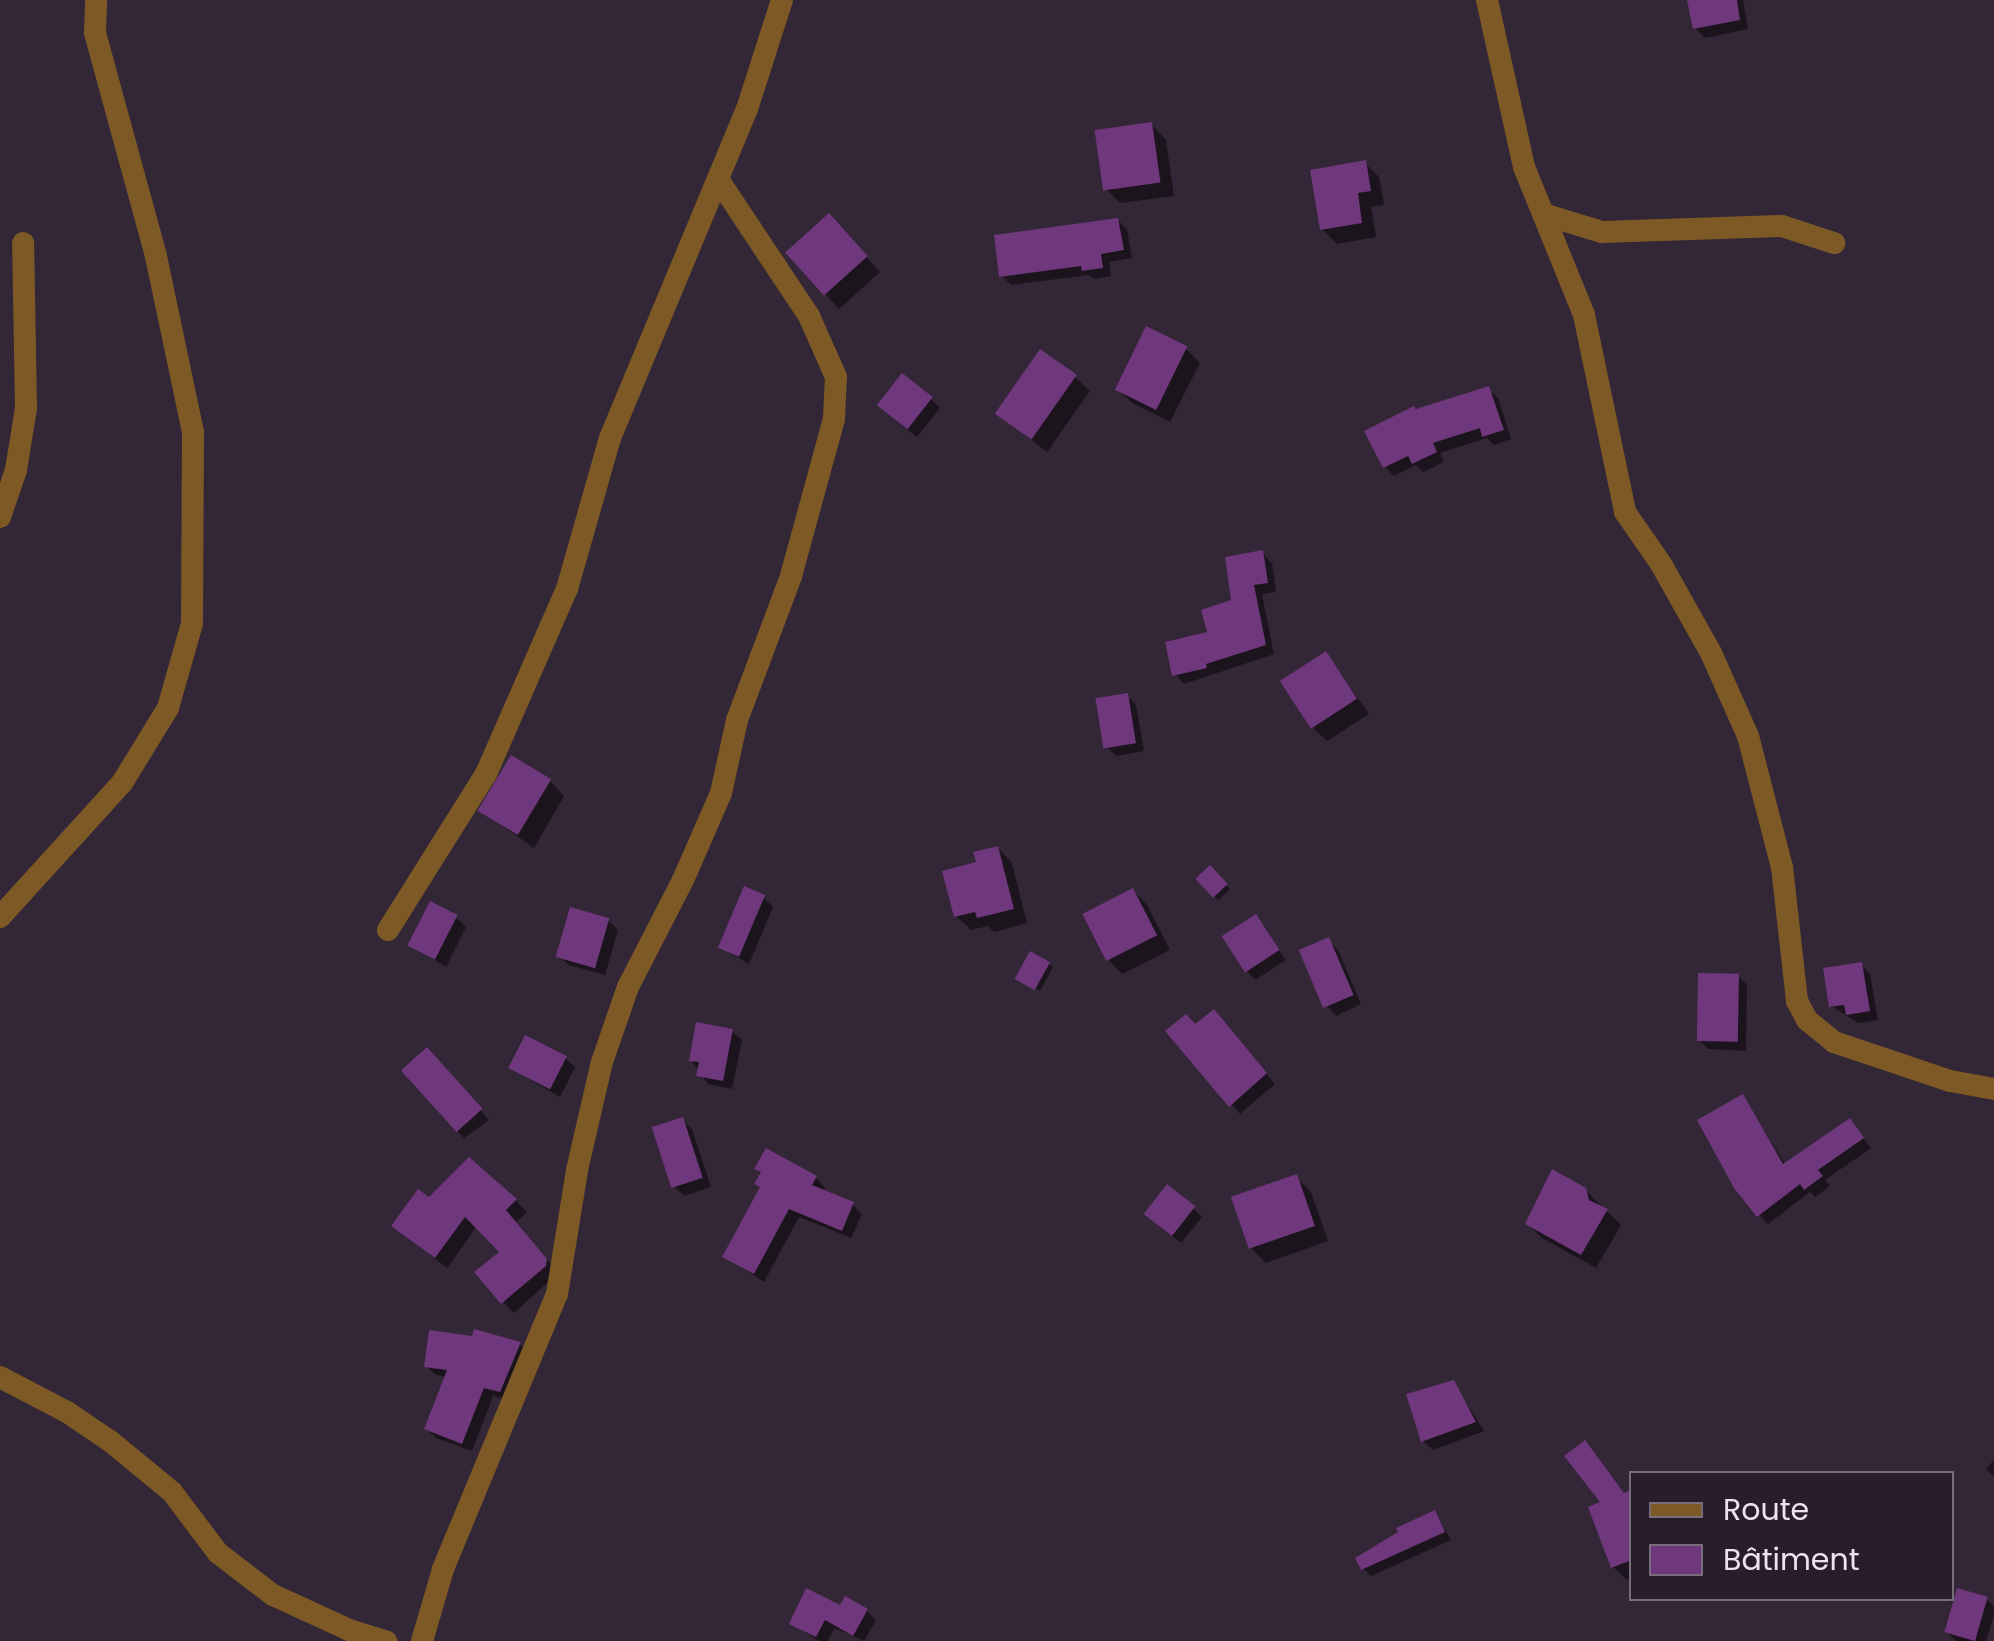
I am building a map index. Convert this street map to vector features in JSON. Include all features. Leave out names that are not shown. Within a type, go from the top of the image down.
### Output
[{"type":"street","points":[[0,918],[122,783],[168,708],[192,624],[192,432],[156,256],[95,33],[96,0]]},
{"type":"street","points":[[388,930],[486,774],[567,589],[610,438],[748,109],[782,0]]},
{"type":"street","points":[[1487,0],[1524,167],[1584,314],[1625,512],[1661,564],[1711,653],[1748,736],[1782,867],[1797,1001],[1808,1020],[1834,1042],[1950,1081],[1994,1089]]},
{"type":"street","points":[[422,1641],[442,1569],[557,1294],[577,1170],[602,1062],[628,987],[683,880],[720,793],[737,720],[791,576],[834,418],[836,378],[809,316],[718,179]]},
{"type":"street","points":[[1544,214],[1602,232],[1782,226],[1834,243]]},
{"type":"street","points":[[0,517],[16,470],[26,408],[23,243]]},
{"type":"street","points":[[0,1377],[110,1441],[172,1492],[218,1553],[273,1595],[349,1630],[386,1641]]},
{"type":"building","points":[[1687,0],[1737,0],[1740,20],[1693,29]]},
{"type":"building","points":[[1152,122],[1160,182],[1103,190],[1095,130]]},
{"type":"building","points":[[1366,160],[1371,191],[1358,193],[1362,223],[1320,230],[1310,170]]},
{"type":"building","points":[[829,213],[868,256],[824,296],[785,252]]},
{"type":"building","points":[[1118,218],[1124,250],[1101,254],[1103,268],[1082,271],[1081,266],[999,277],[994,235]]},
{"type":"building","points":[[1146,326],[1187,346],[1156,410],[1115,390]]},
{"type":"building","points":[[1040,349],[1077,375],[1032,440],[995,414]]},
{"type":"building","points":[[902,373],[933,397],[907,429],[877,405]]},
{"type":"building","points":[[1489,386],[1504,430],[1482,437],[1480,428],[1433,443],[1437,452],[1412,464],[1408,456],[1383,468],[1364,431],[1414,406],[1416,409]]},
{"type":"building","points":[[1263,550],[1268,583],[1254,585],[1266,645],[1206,664],[1207,668],[1172,676],[1165,642],[1207,632],[1201,610],[1231,600],[1225,557]]},
{"type":"building","points":[[1326,651],[1357,699],[1311,729],[1280,681]]},
{"type":"building","points":[[1128,693],[1136,743],[1103,749],[1095,698]]},
{"type":"building","points":[[511,755],[551,779],[518,835],[478,811]]},
{"type":"building","points":[[998,846],[1014,909],[977,918],[975,912],[954,917],[942,871],[976,862],[973,852]]},
{"type":"building","points":[[1210,865],[1228,884],[1213,898],[1195,879]]},
{"type":"building","points":[[744,886],[765,895],[739,957],[718,948]]},
{"type":"building","points":[[1133,888],[1157,935],[1106,961],[1082,914]]},
{"type":"building","points":[[430,901],[458,915],[435,960],[407,946]]},
{"type":"building","points":[[570,907],[609,918],[595,968],[556,957]]},
{"type":"building","points":[[1256,914],[1279,950],[1245,972],[1222,936]]},
{"type":"building","points":[[1329,937],[1354,995],[1323,1008],[1299,950]]},
{"type":"building","points":[[1030,951],[1050,962],[1035,990],[1014,979]]},
{"type":"building","points":[[1862,962],[1870,1011],[1846,1015],[1844,1005],[1829,1007],[1823,968]]},
{"type":"building","points":[[1698,973],[1739,974],[1738,1042],[1697,1041]]},
{"type":"building","points":[[1214,1009],[1267,1073],[1229,1107],[1165,1031],[1186,1014],[1195,1024]]},
{"type":"building","points":[[696,1022],[733,1029],[723,1081],[696,1076],[699,1062],[689,1061]]},
{"type":"building","points":[[525,1035],[567,1056],[550,1089],[508,1068]]},
{"type":"building","points":[[427,1047],[483,1109],[457,1132],[401,1070]]},
{"type":"building","points":[[1743,1094],[1783,1164],[1850,1118],[1864,1138],[1818,1170],[1823,1176],[1804,1190],[1800,1184],[1757,1217],[1734,1188],[1697,1120]]},
{"type":"building","points":[[683,1117],[703,1178],[671,1188],[652,1127]]},
{"type":"building","points":[[766,1148],[817,1176],[812,1185],[854,1202],[842,1231],[789,1209],[754,1274],[722,1257],[760,1187],[754,1184],[761,1172],[754,1169]]},
{"type":"building","points":[[469,1157],[517,1199],[506,1210],[547,1259],[546,1266],[501,1304],[474,1272],[499,1252],[465,1217],[435,1258],[391,1226],[418,1189],[429,1197]]},
{"type":"building","points":[[1552,1169],[1586,1188],[1589,1200],[1608,1209],[1581,1255],[1525,1224]]},
{"type":"building","points":[[1297,1174],[1315,1226],[1249,1249],[1231,1197]]},
{"type":"building","points":[[1167,1184],[1195,1206],[1172,1236],[1144,1214]]},
{"type":"building","points":[[474,1329],[521,1342],[500,1392],[484,1388],[462,1444],[424,1429],[447,1370],[424,1367],[429,1330],[472,1336]]},
{"type":"building","points":[[1454,1380],[1476,1422],[1421,1442],[1406,1394]]},
{"type":"building","points":[[1585,1440],[1624,1493],[1629,1491],[1629,1561],[1611,1568],[1588,1507],[1600,1502],[1564,1456]]},
{"type":"building","points":[[1435,1510],[1445,1532],[1361,1570],[1355,1558],[1398,1532],[1396,1528]]},
{"type":"building","points":[[806,1588],[840,1605],[845,1596],[868,1609],[853,1636],[825,1620],[816,1637],[789,1624]]},
{"type":"building","points":[[1957,1588],[1988,1597],[1975,1641],[1944,1632]]}]
